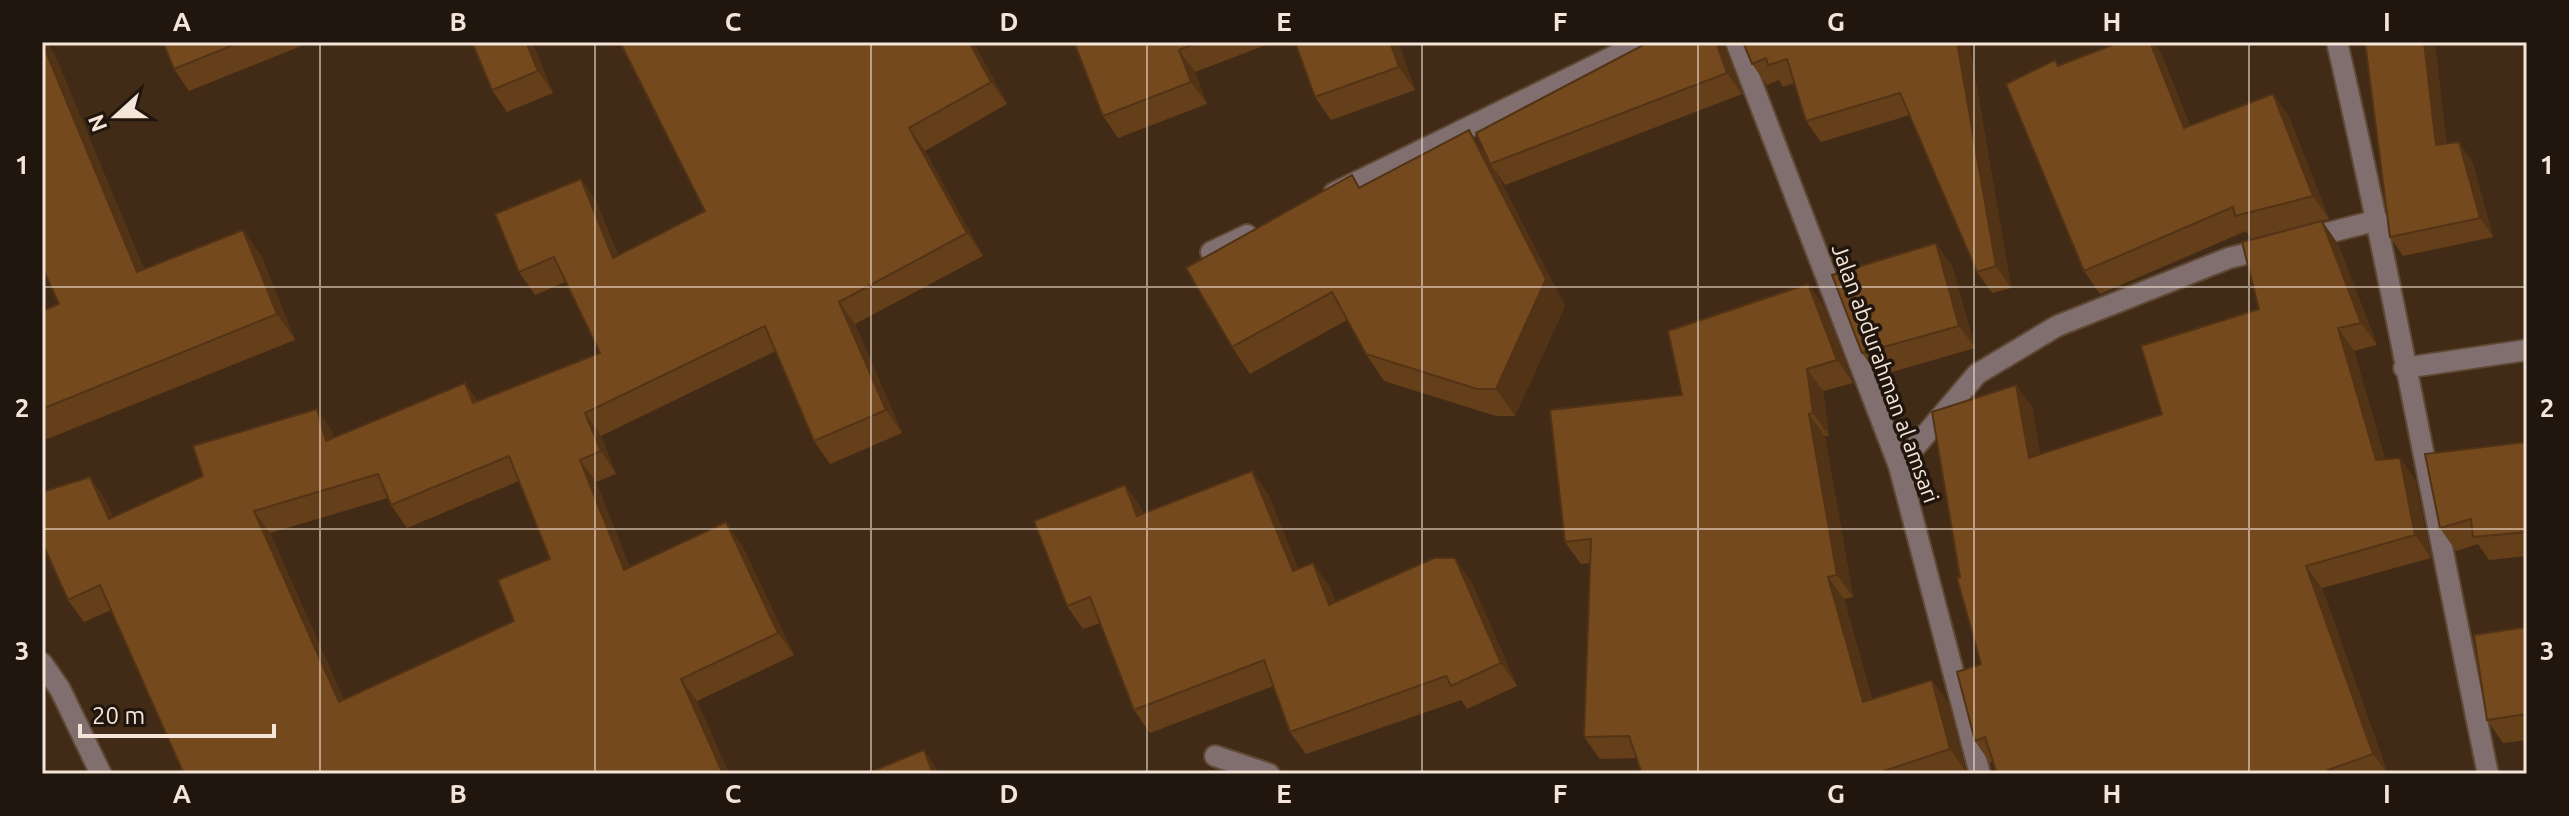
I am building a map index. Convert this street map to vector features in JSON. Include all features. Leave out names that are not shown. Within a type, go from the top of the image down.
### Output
[{"type":"street","points":[[1309,205],[1643,42]]},
{"type":"street","name":"Jalan abdurahman al amsari","points":[[1736,42],[1899,466],[1980,774]]},
{"type":"street","points":[[2337,42],[2378,220],[2404,368],[2488,774]]},
{"type":"street","points":[[1899,466],[1977,374],[2057,326],[2229,258],[2378,220]]},
{"type":"street","points":[[1211,252],[1267,225]]},
{"type":"street","points":[[2404,368],[2527,350]]},
{"type":"street","points":[[42,663],[60,689],[101,774]]},
{"type":"street","points":[[1215,756],[1269,774]]},
{"type":"building","points":[[42,42],[137,272],[243,230],[277,314],[42,409],[42,311],[59,304],[42,267]]},
{"type":"building","points":[[163,42],[241,42],[174,69]]},
{"type":"building","points":[[472,42],[526,42],[538,71],[492,90]]},
{"type":"building","points":[[620,42],[969,42],[991,82],[909,128],[967,233],[839,302],[886,410],[814,441],[765,326],[585,413],[601,451],[580,460],[624,570],[726,522],[778,633],[681,679],[723,774],[184,774],[100,585],[68,600],[42,542],[42,492],[90,477],[109,519],[203,476],[193,446],[317,409],[326,441],[465,383],[473,403],[600,353],[554,257],[519,272],[495,214],[581,179],[613,258],[705,211]],"holes":[[[509,456],[550,559],[498,580],[514,621],[339,702],[254,511],[378,474],[391,505]]]},
{"type":"building","points":[[1074,42],[1199,42],[1179,50],[1191,82],[1103,116]]},
{"type":"building","points":[[1295,42],[1390,42],[1399,67],[1315,97]]},
{"type":"building","points":[[1649,42],[1716,42],[1727,73],[1490,164],[1476,133]]},
{"type":"building","points":[[1743,42],[1957,42],[1996,266],[1977,272],[1900,93],[1806,121],[1787,59],[1768,65],[1766,58],[1752,64]]},
{"type":"building","points":[[2120,42],[2150,42],[2184,128],[2273,94],[2313,196],[2235,216],[2233,207],[2084,271],[2006,84],[2055,60],[2058,66]]},
{"type":"building","points":[[2365,42],[2424,42],[2436,145],[2459,142],[2480,218],[2390,237]]},
{"type":"building","points":[[1469,130],[1546,279],[1496,389],[1477,389],[1366,354],[1332,292],[1232,347],[1186,268],[1352,175],[1359,188]]},
{"type":"building","points":[[2322,221],[2361,323],[2338,328],[2376,460],[2400,458],[2415,535],[2306,566],[2373,754],[2328,770],[2329,774],[1997,774],[1985,737],[1975,741],[1957,672],[1981,664],[1957,578],[1960,577],[1932,412],[2016,385],[2029,458],[2162,414],[2141,346],[2259,309],[2242,242]]},
{"type":"building","points":[[1936,243],[1959,326],[1862,353],[1832,275]]},
{"type":"building","points":[[1808,284],[1837,360],[1807,369],[1813,413],[1809,414],[1837,575],[1828,577],[1863,702],[1932,680],[1950,749],[1875,774],[1642,774],[1629,736],[1584,737],[1591,539],[1565,542],[1550,410],[1682,395],[1668,331]]},
{"type":"building","points":[[2527,442],[2527,532],[2473,537],[2471,519],[2440,528],[2425,454]]},
{"type":"building","points":[[1252,471],[1293,571],[1313,563],[1329,605],[1434,558],[1455,558],[1501,663],[1451,686],[1446,676],[1290,732],[1264,660],[1134,710],[1090,597],[1067,606],[1034,521],[1125,485],[1137,516]]},
{"type":"building","points":[[2527,627],[2527,714],[2487,720],[2474,635]]},
{"type":"building","points":[[924,750],[933,774],[866,774]]}]
